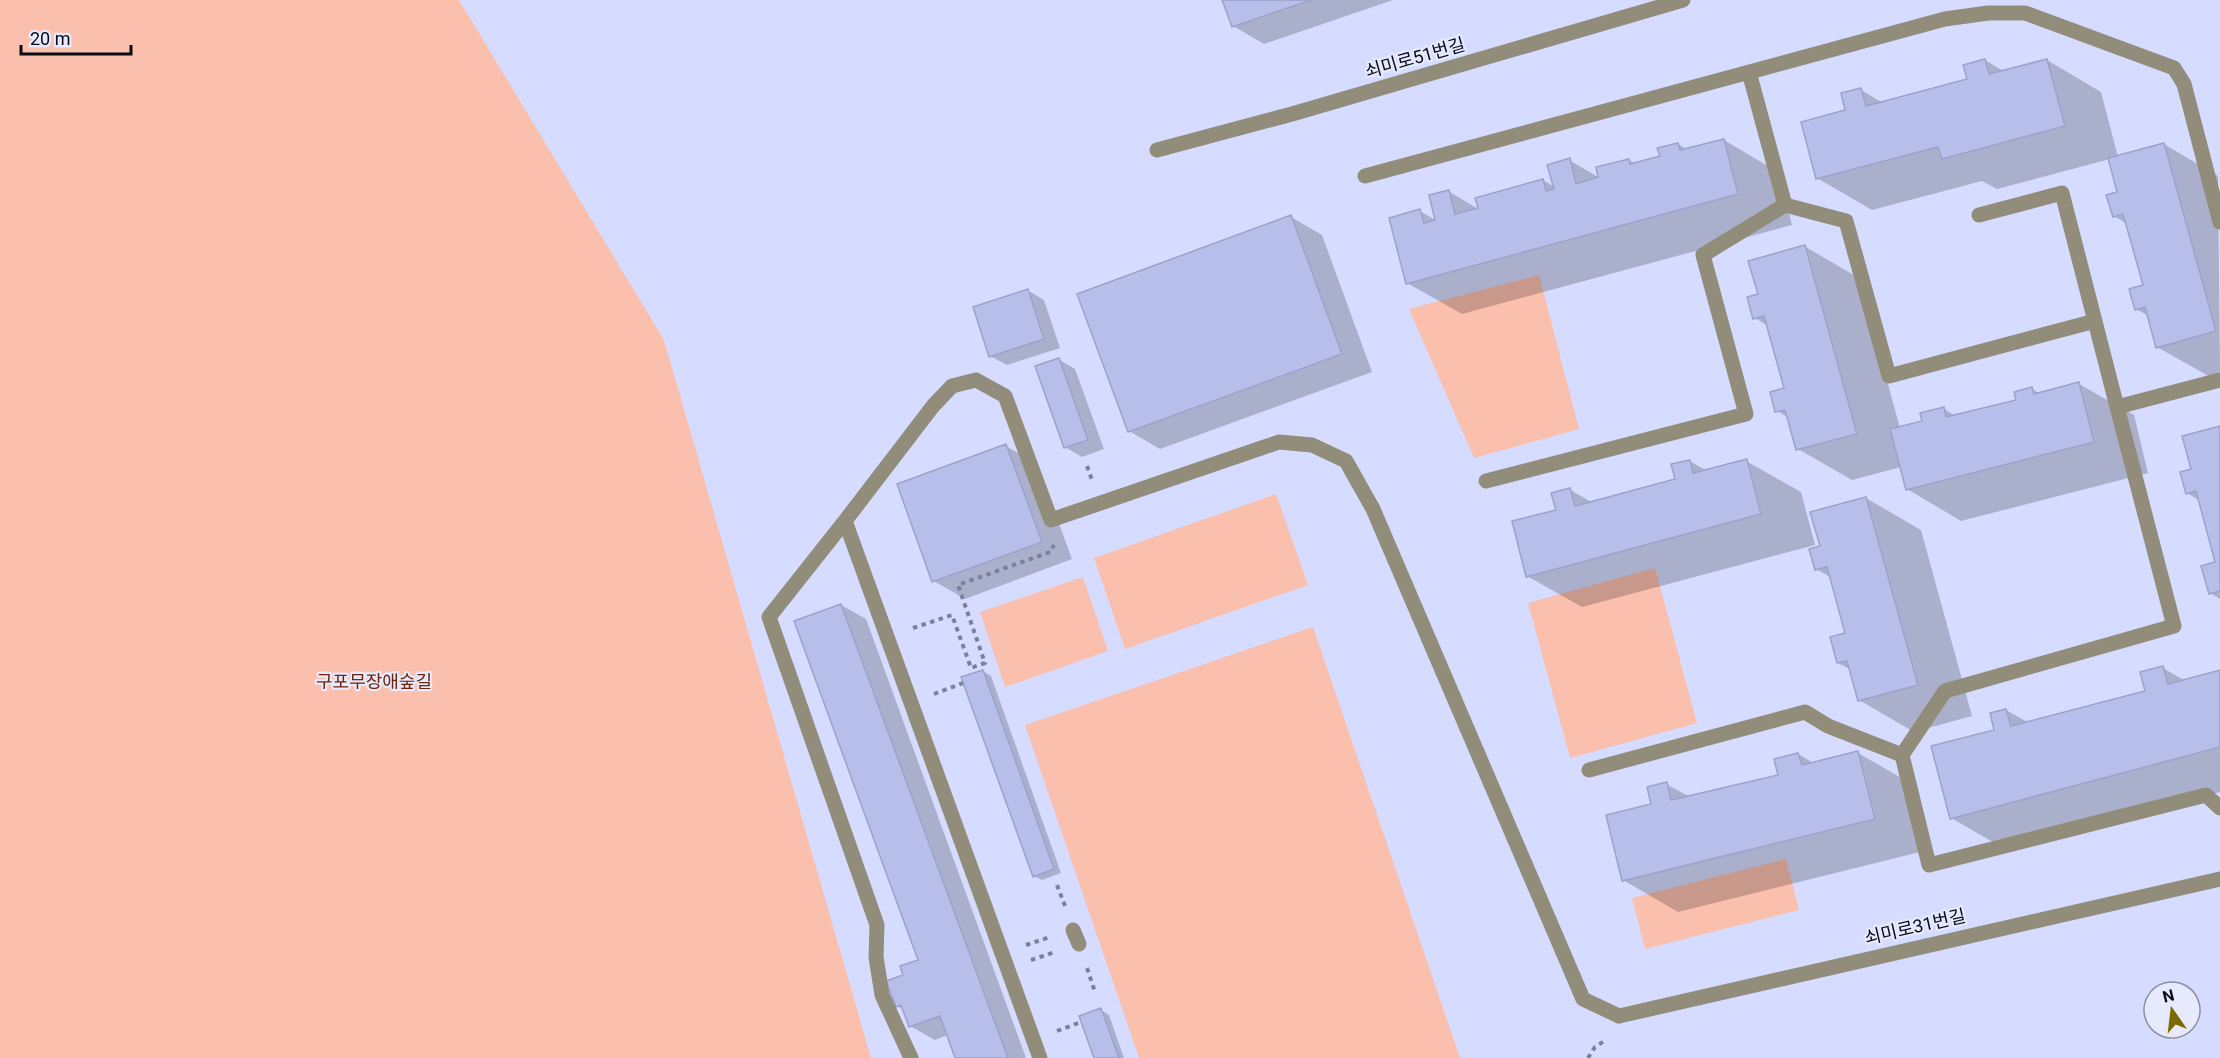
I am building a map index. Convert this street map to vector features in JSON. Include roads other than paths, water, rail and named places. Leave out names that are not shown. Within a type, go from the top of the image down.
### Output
[{"type":"street","name":"쇠미로51번길","points":[[1157,150],[1292,114],[1683,0]]},
{"type":"street","points":[[1365,176],[1945,19],[1988,14],[2025,14],[2174,68],[2184,84],[2220,222]]},
{"type":"street","points":[[1749,72],[1785,205]]},
{"type":"street","points":[[1979,215],[2062,192],[2174,626],[1945,691],[1902,755],[1929,865],[2206,795],[2220,808]]},
{"type":"street","points":[[1486,481],[1746,414],[1703,255],[1785,205],[1846,221],[1889,376],[2095,321]]},
{"type":"street","name":"쇠미로31번길","points":[[845,521],[933,406],[952,386],[976,380],[1005,396],[1051,520],[1279,442],[1312,445],[1346,461],[1373,509],[1583,999],[1619,1016],[2220,879]]},
{"type":"street","points":[[2117,407],[2220,380]]},
{"type":"street","points":[[845,521],[1040,1058]]},
{"type":"street","points":[[845,521],[769,617],[877,925],[876,957],[882,995],[911,1058]]},
{"type":"street","points":[[1589,770],[1805,712],[1828,726],[1902,755]]},
{"type":"street","points":[[1074,930],[1079,944]]},
{"type":"park label","name":"구포무장애숲길","points":[[374,682]]}]
